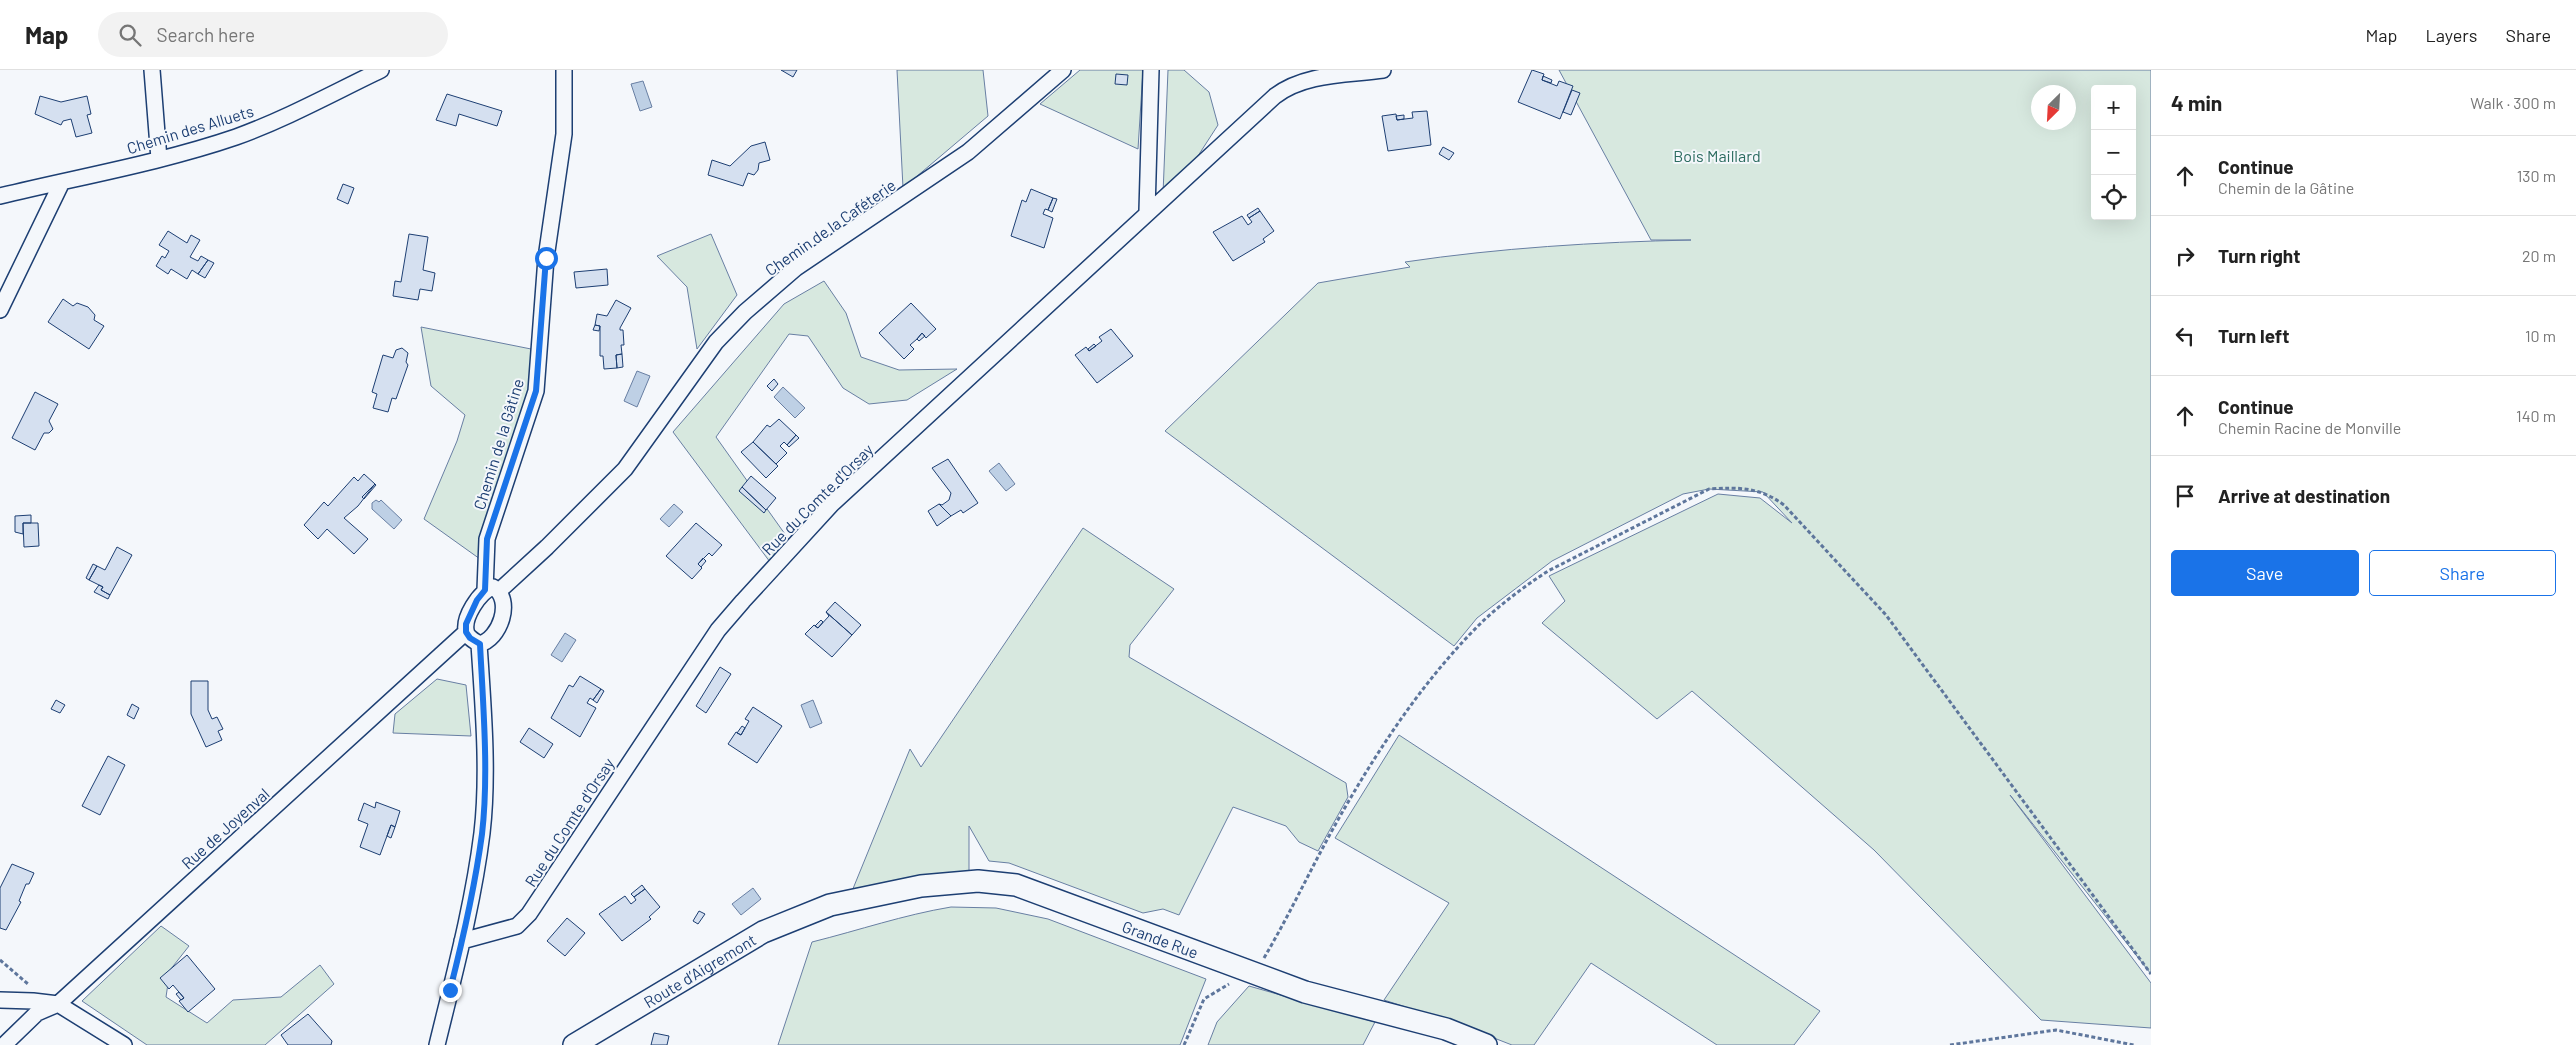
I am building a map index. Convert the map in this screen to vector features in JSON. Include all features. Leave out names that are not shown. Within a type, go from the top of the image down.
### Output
[{"type":"street","points":[[152,70],[159,158]]},
{"type":"street","name":"Chemin des Alluets","points":[[0,196],[159,158],[236,136],[307,106],[381,70]]},
{"type":"street","name":"Chemin de la Gâtine","points":[[480,644],[485,643],[492,635],[505,610],[504,598],[492,590],[487,539],[536,391],[546,258],[564,134],[564,70]]},
{"type":"street","name":"Chemin de la Caféterie","points":[[492,590],[593,503],[625,469],[711,348],[745,312],[796,268],[968,152],[1063,70]]},
{"type":"street","points":[[1147,211],[1151,70]]},
{"type":"street","name":"Rue du Comte d'Orsay","points":[[462,941],[518,926],[530,914],[718,630],[832,504],[1147,211],[1288,86],[1308,80],[1383,70]]},
{"type":"street","points":[[0,310],[62,182]]},
{"type":"street","points":[[437,1045],[462,941],[482,834],[484,803],[480,644],[470,638],[466,632],[470,614],[492,590]]},
{"type":"street","name":"Rue de Joyenval","points":[[4,1045],[38,1013],[58,1004],[466,632]]},
{"type":"street","name":"Grande Rue","points":[[830,905],[921,886],[978,881],[1016,885],[1305,992],[1370,1011],[1446,1029],[1486,1045]]},
{"type":"street","name":"Route d’Aigremont","points":[[574,1045],[763,932],[830,905]]},
{"type":"street","points":[[0,1000],[58,1004],[124,1045]]},
{"type":"path","points":[[1184,1045],[1204,999],[1229,984],[1255,974],[1357,788],[1411,706],[1482,622],[1524,587],[1548,571],[1702,493],[1709,490],[1733,487],[1763,492],[1784,505],[1886,615],[2151,974]]},
{"type":"path","points":[[1950,1045],[2056,1030],[2134,1045]]},
{"type":"green space","points":[[897,70],[983,70],[988,116],[903,188]]},
{"type":"green space","points":[[1080,70],[1143,70],[1138,149],[1040,104]]},
{"type":"green space","points":[[1168,70],[1184,70],[1209,92],[1218,125],[1194,162],[1163,194]]},
{"type":"green space","name":"Bois Maillard","points":[[1559,70],[2151,70],[2151,974],[2010,795],[2151,983],[2151,1028],[2041,1020],[1874,850],[1692,691],[1657,719],[1542,623],[1565,601],[1549,576],[1718,494],[1760,498],[1792,523],[1763,492],[1709,489],[1683,494],[1552,561],[1477,618],[1454,646],[1165,431],[1318,283],[1410,267],[1405,262],[1476,253],[1584,244],[1691,240],[1651,240]]},
{"type":"green space","points":[[711,234],[737,295],[697,349],[687,287],[657,256]]},
{"type":"green space","points":[[824,281],[846,313],[861,357],[899,370],[957,369],[907,400],[869,404],[843,388],[808,336],[789,334],[716,437],[792,544],[770,562],[673,432],[784,304]]},
{"type":"green space","points":[[421,327],[541,351],[480,559],[424,519],[457,441],[465,415],[431,386]]},
{"type":"green space","points":[[1083,528],[1174,589],[1130,645],[1129,657],[1346,783],[1348,797],[1318,851],[1299,842],[1286,826],[1233,807],[1179,915],[1163,909],[1143,913],[1009,863],[989,861],[969,826],[969,879],[850,896],[910,749],[921,767]]},
{"type":"green space","points":[[437,679],[466,685],[471,736],[393,733],[395,714]]},
{"type":"green space","points":[[1399,735],[1820,1011],[1794,1045],[1717,1045],[1591,963],[1534,1045],[1512,1045],[1458,1024],[1384,1000],[1449,903],[1335,838]]},
{"type":"green space","points":[[951,907],[996,908],[1048,919],[1206,979],[1180,1045],[778,1045],[812,942],[899,918]]},
{"type":"green space","points":[[161,926],[189,946],[170,970],[166,997],[207,1023],[233,1000],[281,997],[320,965],[334,984],[265,1045],[147,1045],[82,1001]]},
{"type":"green space","points":[[1249,986],[1375,1022],[1363,1045],[1208,1045],[1217,1022]]},
{"type":"water","points":[[643,81],[652,107],[640,111],[631,84]]},
{"type":"water","points":[[637,371],[650,376],[637,407],[624,401]]},
{"type":"water","points":[[783,387],[805,408],[795,418],[774,397]]},
{"type":"water","points":[[999,463],[1015,484],[1006,491],[989,471]]},
{"type":"water","points":[[376,500],[379,502],[381,500],[402,520],[394,529],[372,509],[372,503]]},
{"type":"water","points":[[674,504],[683,512],[669,527],[660,519]]},
{"type":"water","points":[[565,633],[576,640],[562,662],[551,655]]},
{"type":"water","points":[[813,700],[822,723],[810,728],[801,705]]},
{"type":"water","points":[[753,888],[761,899],[741,915],[732,904]]},
{"type":"building","points":[[781,70],[797,70],[793,77]]},
{"type":"building","points":[[1532,70],[1544,74],[1542,80],[1557,86],[1559,81],[1573,86],[1560,119],[1518,102]]},
{"type":"building","points":[[1116,74],[1128,75],[1127,85],[1115,84]]},
{"type":"building","points":[[1543,76],[1552,80],[1551,83],[1542,80]]},
{"type":"building","points":[[1572,90],[1580,93],[1571,115],[1563,112]]},
{"type":"building","points":[[447,94],[502,111],[497,126],[459,114],[456,126],[436,120]]},
{"type":"building","points":[[40,96],[61,102],[87,96],[91,114],[87,115],[92,133],[76,137],[71,119],[63,121],[61,125],[35,114]]},
{"type":"building","points":[[1427,111],[1431,145],[1388,151],[1382,116],[1396,114],[1397,120],[1413,118],[1412,112]]},
{"type":"building","points":[[1404,115],[1404,119],[1397,120],[1396,116]]},
{"type":"building","points":[[765,142],[770,160],[759,163],[758,170],[754,175],[748,173],[743,186],[708,175],[712,160],[730,166],[751,146]]},
{"type":"building","points":[[1443,147],[1454,153],[1449,160],[1439,154]]},
{"type":"building","points":[[343,184],[354,188],[348,204],[337,199]]},
{"type":"building","points":[[1031,189],[1053,198],[1048,210],[1045,209],[1043,214],[1053,218],[1044,248],[1011,236],[1022,200],[1026,202]]},
{"type":"building","points":[[1053,198],[1057,199],[1052,212],[1048,210]]},
{"type":"building","points":[[1258,208],[1260,211],[1249,218],[1247,215]]},
{"type":"building","points":[[1260,211],[1274,231],[1263,239],[1265,242],[1233,261],[1213,232],[1242,216],[1248,225],[1252,222],[1249,218]]},
{"type":"building","points":[[168,231],[187,243],[191,235],[200,240],[190,257],[198,261],[201,256],[208,260],[198,274],[192,270],[187,279],[171,269],[168,274],[156,266],[162,256],[165,258],[169,251],[159,245]]},
{"type":"building","points":[[409,234],[428,237],[423,270],[435,273],[432,291],[420,289],[418,300],[393,296],[395,281],[401,282]]},
{"type":"building","points":[[208,260],[214,263],[205,278],[198,274]]},
{"type":"building","points":[[607,269],[608,285],[576,288],[574,272]]},
{"type":"building","points":[[63,299],[73,306],[77,303],[88,307],[95,315],[94,320],[104,326],[89,349],[48,322]]},
{"type":"building","points":[[616,300],[631,308],[620,328],[620,330],[623,330],[624,345],[621,345],[622,354],[616,355],[617,368],[604,369],[603,356],[600,356],[600,326],[595,325],[597,314],[607,316]]},
{"type":"building","points":[[911,303],[936,329],[926,338],[922,333],[910,345],[914,349],[904,359],[879,333]]},
{"type":"building","points":[[595,325],[600,326],[599,331],[593,330]]},
{"type":"building","points":[[1111,329],[1133,356],[1097,383],[1075,355],[1086,347],[1089,351],[1102,341],[1099,337]]},
{"type":"building","points":[[922,333],[925,336],[919,341],[917,339]]},
{"type":"building","points":[[1094,344],[1096,346],[1089,351],[1088,349]]},
{"type":"building","points":[[402,348],[408,353],[406,362],[408,365],[396,399],[392,398],[388,412],[373,408],[377,394],[372,392],[383,355],[393,358],[396,350]]},
{"type":"building","points":[[622,354],[623,367],[617,368],[616,355]]},
{"type":"building","points":[[774,379],[778,384],[772,391],[767,386]]},
{"type":"building","points":[[35,392],[58,404],[49,421],[53,429],[49,433],[44,433],[35,450],[12,438]]},
{"type":"building","points":[[779,419],[796,435],[787,445],[784,442],[780,446],[787,453],[776,464],[753,442],[767,425],[770,427]]},
{"type":"building","points":[[796,435],[799,438],[789,447],[787,445]]},
{"type":"building","points":[[753,442],[778,466],[766,478],[741,452]]},
{"type":"building","points":[[948,459],[978,503],[963,513],[961,510],[951,516],[939,504],[942,505],[949,500],[951,493],[932,468]]},
{"type":"building","points":[[364,474],[375,484],[358,506],[344,518],[368,539],[354,554],[327,529],[318,539],[304,525],[324,502],[328,506],[354,477],[358,481]]},
{"type":"building","points":[[751,476],[776,498],[766,510],[742,487]]},
{"type":"building","points":[[376,485],[364,499],[362,497]]},
{"type":"building","points":[[742,487],[766,510],[764,513],[739,491]]},
{"type":"building","points":[[939,504],[951,516],[937,526],[928,511]]},
{"type":"building","points":[[31,515],[31,523],[23,523],[23,534],[15,532],[15,516]]},
{"type":"building","points":[[23,523],[38,523],[39,546],[24,547]]},
{"type":"building","points":[[696,523],[722,545],[712,556],[709,553],[698,564],[702,568],[692,579],[666,556]]},
{"type":"building","points":[[117,547],[132,555],[110,595],[101,590],[103,587],[89,580],[97,566],[105,570]]},
{"type":"building","points":[[703,558],[706,561],[701,567],[698,564]]},
{"type":"building","points":[[93,564],[97,566],[89,580],[86,578]]},
{"type":"building","points":[[99,585],[103,587],[101,590],[110,595],[108,599],[94,592]]},
{"type":"building","points":[[835,602],[861,625],[852,635],[826,612]]},
{"type":"building","points":[[826,612],[852,635],[832,657],[805,634],[814,625],[818,628],[829,616]]},
{"type":"building","points":[[821,620],[823,622],[818,628],[815,626]]},
{"type":"building","points":[[720,667],[731,674],[706,713],[696,706]]},
{"type":"building","points":[[580,676],[601,689],[593,700],[590,698],[587,703],[596,708],[580,737],[551,718],[569,685],[573,687]]},
{"type":"building","points":[[191,681],[208,681],[208,710],[212,719],[217,717],[223,729],[218,731],[222,740],[206,747],[191,714]]},
{"type":"building","points":[[601,689],[604,691],[597,703],[593,700]]},
{"type":"building","points":[[56,700],[65,705],[60,713],[51,709]]},
{"type":"building","points":[[132,704],[139,708],[134,719],[127,715]]},
{"type":"building","points":[[753,707],[782,726],[757,763],[728,744],[736,732],[741,735],[749,721],[745,719]]},
{"type":"building","points":[[742,726],[745,728],[741,735],[737,733]]},
{"type":"building","points":[[529,728],[553,744],[544,758],[520,742]]},
{"type":"building","points":[[108,756],[125,765],[100,815],[82,806]]},
{"type":"building","points":[[376,802],[400,811],[395,827],[391,825],[380,855],[360,847],[368,824],[358,820],[364,803],[375,808]]},
{"type":"building","points":[[391,825],[395,827],[391,838],[387,836]]},
{"type":"building","points":[[12,864],[34,873],[29,884],[26,884],[19,901],[21,902],[6,930],[0,928],[0,888]]},
{"type":"building","points":[[642,885],[645,889],[634,897],[631,894]]},
{"type":"building","points":[[645,889],[660,907],[649,917],[651,919],[622,941],[599,914],[625,896],[631,904],[636,900],[634,897]]},
{"type":"building","points":[[699,911],[705,914],[698,924],[693,921]]},
{"type":"building","points":[[567,918],[585,933],[565,956],[547,941]]},
{"type":"building","points":[[187,955],[215,989],[188,1012],[179,1001],[184,998],[173,985],[169,989],[160,978]]},
{"type":"building","points":[[179,992],[184,998],[181,1000],[176,994]]},
{"type":"building","points":[[308,1014],[332,1041],[331,1045],[288,1045],[281,1035]]},
{"type":"building","points":[[654,1033],[669,1036],[667,1045],[651,1045]]},
{"type":"route","points":[[450,990],[462,941],[482,834],[484,803],[480,644],[470,638],[466,632],[466,624],[477,600],[485,590],[487,539],[519,448],[536,391],[546,258]]}]
